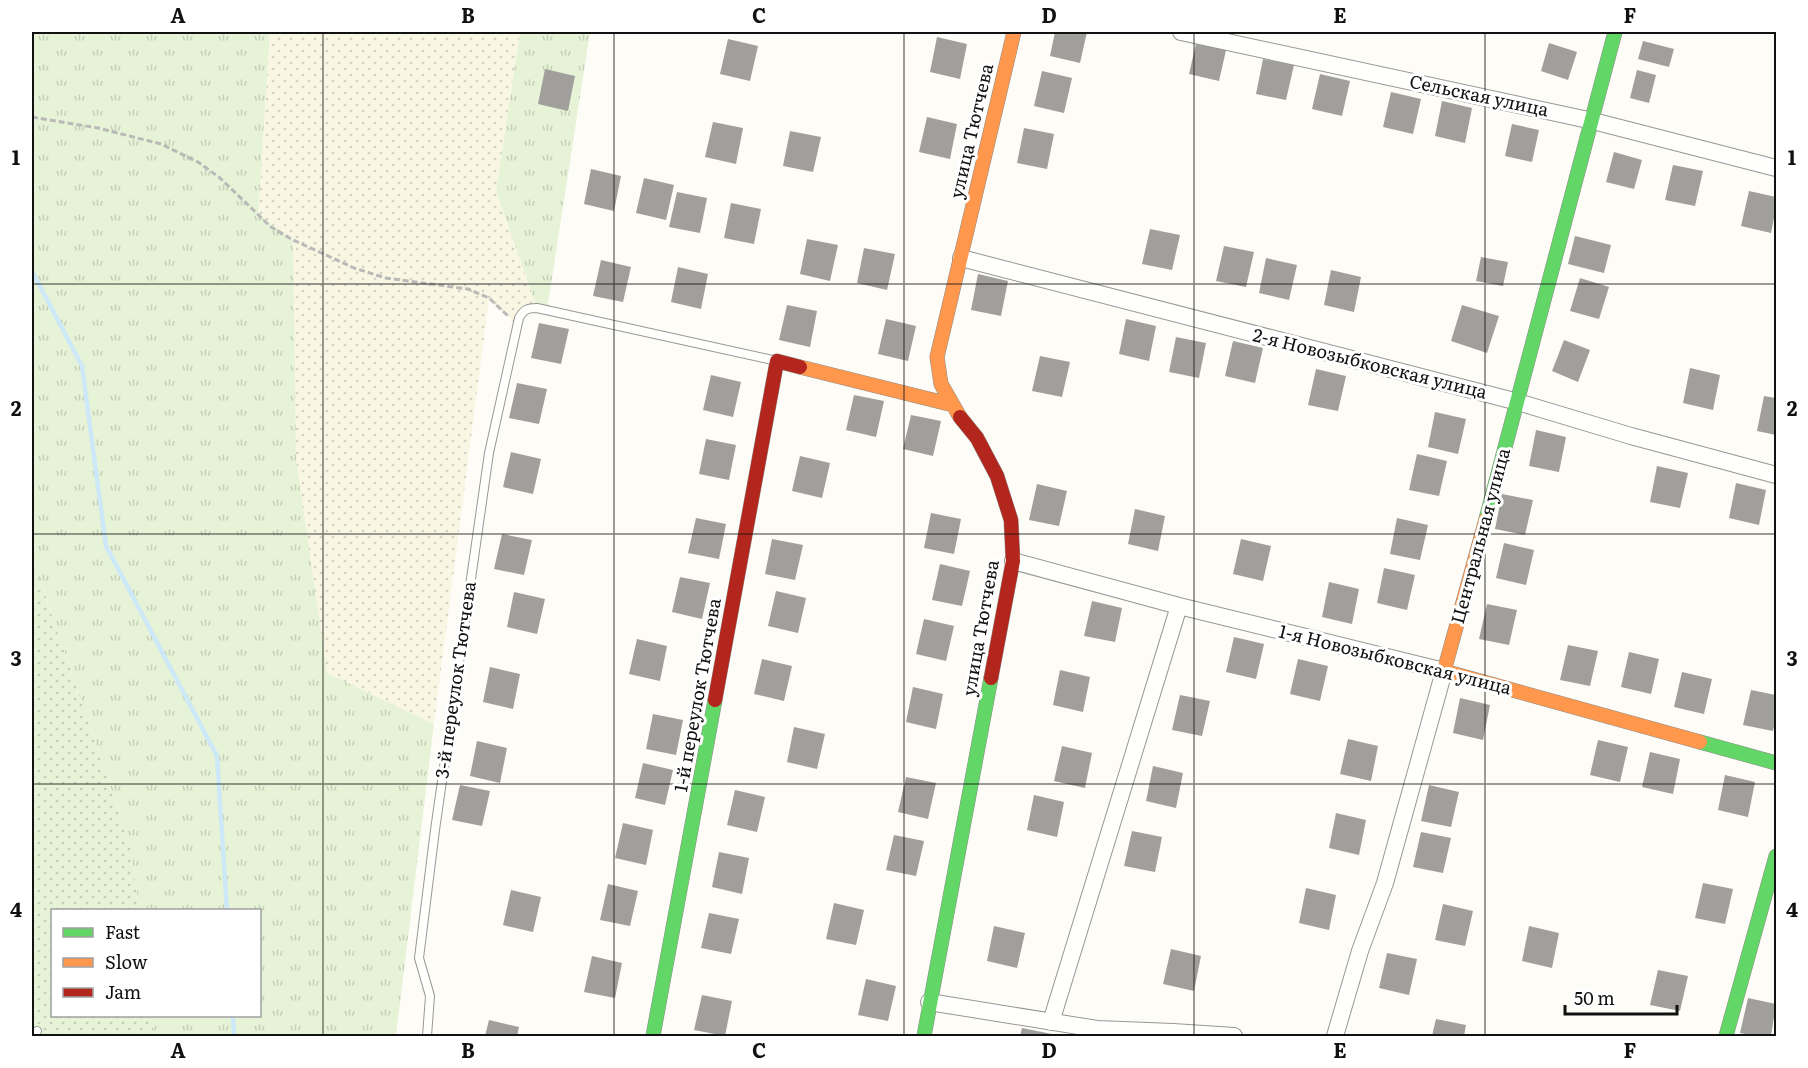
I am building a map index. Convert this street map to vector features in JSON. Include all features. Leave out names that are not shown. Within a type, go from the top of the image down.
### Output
[{"type":"street","name":"улица Тютчева","points":[[924,1036],[1012,561],[1011,520],[997,476],[977,438],[952,405],[941,384],[937,357],[1014,32]]},
{"type":"street","name":"Сельская улица","points":[[1181,32],[1593,121],[1776,168]]},
{"type":"street","name":"Центральная улица","points":[[1335,1036],[1360,951],[1385,883],[1518,402],[1615,32]]},
{"type":"street","name":"2-я Новозыбковская улица","points":[[961,258],[1518,402],[1631,436],[1776,475]]},
{"type":"street","points":[[777,361],[952,405]]},
{"type":"street","name":"1-й переулок Тютчева","points":[[653,1036],[777,361]]},
{"type":"street","name":"1-я Новозыбковская улица","points":[[1012,561],[1179,606],[1444,671],[1776,763]]},
{"type":"street","points":[[1051,1022],[1179,606]]},
{"type":"street","points":[[1726,1036],[1776,856]]},
{"type":"street","points":[[929,1002],[1097,1029],[1234,1036]]},
{"type":"lane","points":[[517,325],[523,311],[537,308],[777,361]]},
{"type":"lane","name":"3-й переулок Тютчева","points":[[427,1036],[430,996],[419,958],[435,830],[489,453],[517,325]]},
{"type":"path","points":[[32,117],[98,128],[161,144],[198,162],[220,178],[272,227],[293,240],[354,268],[386,278],[468,289],[489,298],[517,325]]},
{"type":"shaded area","points":[[270,32],[520,32],[496,191],[537,308],[529,308],[517,325],[489,299],[434,724],[327,673],[258,215]]},
{"type":"green space","points":[[32,32],[270,32],[258,215],[293,240],[296,459],[327,673],[434,724],[396,1036],[154,1036],[152,1017],[261,1017],[261,909],[139,909],[130,844],[32,557]]},
{"type":"green space","points":[[520,32],[590,32],[547,310],[537,308],[496,191]]},
{"type":"green space","points":[[32,557],[130,844],[139,909],[51,909],[51,1017],[152,1017],[154,1036],[32,1036]]},
{"type":"building","points":[[1055,32],[1087,32],[1080,63],[1050,56]]},
{"type":"building","points":[[937,37],[967,44],[960,79],[930,72]]},
{"type":"building","points":[[728,39],[758,46],[750,81],[720,74]]},
{"type":"building","points":[[1197,39],[1227,46],[1219,81],[1189,74]]},
{"type":"building","points":[[1643,41],[1674,49],[1669,67],[1638,59]]},
{"type":"building","points":[[1549,43],[1577,52],[1568,80],[1541,71]]},
{"type":"building","points":[[1263,59],[1294,65],[1286,100],[1256,94]]},
{"type":"building","points":[[545,69],[575,76],[568,111],[538,104]]},
{"type":"building","points":[[1637,70],[1656,75],[1649,103],[1630,98]]},
{"type":"building","points":[[1042,71],[1072,78],[1064,113],[1034,106]]},
{"type":"building","points":[[1320,74],[1350,81],[1342,116],[1312,109]]},
{"type":"building","points":[[1391,92],[1421,99],[1413,134],[1383,127]]},
{"type":"building","points":[[1442,101],[1472,108],[1465,143],[1435,136]]},
{"type":"building","points":[[927,117],[957,124],[950,159],[919,152]]},
{"type":"building","points":[[713,122],[743,128],[736,164],[705,157]]},
{"type":"building","points":[[1512,124],[1539,130],[1532,162],[1505,156]]},
{"type":"building","points":[[1024,128],[1054,134],[1047,169],[1017,163]]},
{"type":"building","points":[[790,131],[821,137],[813,172],[783,166]]},
{"type":"building","points":[[1614,152],[1642,160],[1634,189],[1606,182]]},
{"type":"building","points":[[1673,165],[1703,171],[1695,206],[1665,200]]},
{"type":"building","points":[[591,169],[621,176],[614,211],[584,204]]},
{"type":"building","points":[[644,178],[674,185],[666,220],[636,213]]},
{"type":"building","points":[[1749,191],[1776,197],[1771,233],[1741,226]]},
{"type":"building","points":[[677,192],[707,198],[700,233],[669,227]]},
{"type":"building","points":[[731,203],[761,209],[754,244],[724,238]]},
{"type":"building","points":[[1150,229],[1180,235],[1172,270],[1142,264]]},
{"type":"building","points":[[1575,236],[1611,245],[1604,273],[1568,264]]},
{"type":"building","points":[[807,239],[838,245],[830,281],[800,274]]},
{"type":"building","points":[[1224,246],[1254,252],[1246,287],[1216,281]]},
{"type":"building","points":[[864,248],[895,254],[887,290],[857,283]]},
{"type":"building","points":[[1481,257],[1508,262],[1503,286],[1476,281]]},
{"type":"building","points":[[1266,258],[1297,265],[1289,300],[1259,293]]},
{"type":"building","points":[[601,260],[631,267],[623,302],[593,296]]},
{"type":"building","points":[[678,267],[708,274],[701,309],[671,302]]},
{"type":"building","points":[[1331,270],[1361,277],[1354,312],[1324,305]]},
{"type":"building","points":[[978,274],[1008,281],[1001,316],[971,310]]},
{"type":"building","points":[[1580,278],[1609,287],[1599,319],[1570,311]]},
{"type":"building","points":[[787,305],[817,311],[810,347],[779,340]]},
{"type":"building","points":[[1462,305],[1499,316],[1487,353],[1451,341]]},
{"type":"building","points":[[886,319],[916,326],[908,361],[878,354]]},
{"type":"building","points":[[1126,319],[1156,326],[1149,361],[1119,354]]},
{"type":"building","points":[[539,323],[569,329],[561,364],[531,358]]},
{"type":"building","points":[[1176,337],[1206,343],[1199,378],[1169,372]]},
{"type":"building","points":[[1564,340],[1590,350],[1578,382],[1552,371]]},
{"type":"building","points":[[1233,341],[1263,348],[1255,383],[1225,376]]},
{"type":"building","points":[[1040,356],[1070,362],[1062,397],[1032,391]]},
{"type":"building","points":[[1690,368],[1720,375],[1713,410],[1683,403]]},
{"type":"building","points":[[1316,369],[1346,376],[1338,411],[1308,405]]},
{"type":"building","points":[[711,375],[741,382],[733,417],[703,410]]},
{"type":"building","points":[[517,383],[547,389],[539,424],[509,418]]},
{"type":"building","points":[[854,395],[884,401],[876,437],[846,430]]},
{"type":"building","points":[[1764,396],[1776,398],[1776,435],[1757,431]]},
{"type":"building","points":[[1435,412],[1466,419],[1458,454],[1428,447]]},
{"type":"building","points":[[911,415],[941,421],[933,456],[903,449]]},
{"type":"building","points":[[1536,430],[1566,437],[1559,472],[1529,466]]},
{"type":"building","points":[[706,439],[736,445],[729,480],[699,474]]},
{"type":"building","points":[[511,452],[541,459],[533,494],[503,487]]},
{"type":"building","points":[[1417,454],[1447,461],[1439,496],[1409,490]]},
{"type":"building","points":[[800,456],[830,463],[822,498],[792,491]]},
{"type":"building","points":[[1657,466],[1688,473],[1680,508],[1650,502]]},
{"type":"building","points":[[1736,483],[1766,490],[1759,525],[1729,518]]},
{"type":"building","points":[[1037,484],[1067,491],[1059,526],[1029,520]]},
{"type":"building","points":[[1502,494],[1533,500],[1525,535],[1495,529]]},
{"type":"building","points":[[1135,509],[1165,516],[1158,551],[1128,544]]},
{"type":"building","points":[[931,513],[961,519],[954,554],[924,548]]},
{"type":"building","points":[[696,518],[726,524],[719,559],[688,553]]},
{"type":"building","points":[[1397,518],[1428,525],[1420,560],[1390,554]]},
{"type":"building","points":[[502,534],[532,540],[524,575],[494,569]]},
{"type":"building","points":[[772,539],[803,545],[795,580],[765,574]]},
{"type":"building","points":[[1241,539],[1271,546],[1263,581],[1233,574]]},
{"type":"building","points":[[1504,543],[1534,550],[1526,585],[1496,578]]},
{"type":"building","points":[[940,564],[970,571],[962,606],[932,600]]},
{"type":"building","points":[[1384,568],[1415,575],[1407,610],[1377,603]]},
{"type":"building","points":[[680,577],[710,583],[702,619],[672,612]]},
{"type":"building","points":[[1329,582],[1359,589],[1352,624],[1322,617]]},
{"type":"building","points":[[776,591],[806,598],[798,633],[768,626]]},
{"type":"building","points":[[514,592],[545,599],[537,634],[507,627]]},
{"type":"building","points":[[1092,601],[1122,608],[1115,642],[1084,636]]},
{"type":"building","points":[[1487,604],[1517,610],[1509,645],[1479,639]]},
{"type":"building","points":[[924,619],[954,626],[946,661],[916,654]]},
{"type":"building","points":[[1234,637],[1264,644],[1256,679],[1226,672]]},
{"type":"building","points":[[637,639],[667,646],[660,681],[629,674]]},
{"type":"building","points":[[1568,645],[1598,651],[1590,686],[1560,680]]},
{"type":"building","points":[[1629,652],[1659,659],[1651,694],[1621,687]]},
{"type":"building","points":[[762,659],[792,666],[784,701],[754,694]]},
{"type":"building","points":[[1298,659],[1328,666],[1320,701],[1290,694]]},
{"type":"building","points":[[490,667],[520,674],[513,709],[483,702]]},
{"type":"building","points":[[1060,670],[1090,677],[1083,712],[1053,705]]},
{"type":"building","points":[[1682,672],[1712,679],[1704,714],[1674,707]]},
{"type":"building","points":[[913,687],[943,694],[936,729],[906,722]]},
{"type":"building","points":[[1751,690],[1776,695],[1776,717],[1773,731],[1743,725]]},
{"type":"building","points":[[1180,695],[1210,701],[1202,736],[1172,730]]},
{"type":"building","points":[[1460,698],[1490,705],[1483,740],[1453,733]]},
{"type":"building","points":[[653,714],[683,720],[676,755],[646,749]]},
{"type":"building","points":[[794,727],[825,734],[817,769],[787,762]]},
{"type":"building","points":[[1348,739],[1378,746],[1371,781],[1340,774]]},
{"type":"building","points":[[1598,740],[1628,747],[1620,782],[1590,775]]},
{"type":"building","points":[[477,741],[507,748],[500,783],[470,776]]},
{"type":"building","points":[[1062,746],[1092,753],[1085,788],[1054,781]]},
{"type":"building","points":[[1650,752],[1680,759],[1673,794],[1642,787]]},
{"type":"building","points":[[643,763],[673,770],[665,805],[635,798]]},
{"type":"building","points":[[1153,766],[1183,773],[1176,808],[1146,801]]},
{"type":"building","points":[[1725,775],[1755,782],[1748,817],[1718,810]]},
{"type":"building","points":[[906,777],[936,783],[928,819],[898,812]]},
{"type":"building","points":[[460,785],[490,791],[482,826],[452,820]]},
{"type":"building","points":[[1429,785],[1459,792],[1451,827],[1421,821]]},
{"type":"building","points":[[735,790],[765,797],[757,832],[727,825]]},
{"type":"building","points":[[1034,795],[1064,802],[1057,837],[1027,830]]},
{"type":"building","points":[[1336,813],[1366,820],[1359,855],[1329,848]]},
{"type":"building","points":[[623,823],[653,830],[646,865],[615,858]]},
{"type":"building","points":[[1132,831],[1162,837],[1155,872],[1124,866]]},
{"type":"building","points":[[1421,832],[1451,838],[1443,873],[1413,867]]},
{"type":"building","points":[[894,835],[924,841],[916,876],[886,870]]},
{"type":"building","points":[[719,852],[749,858],[742,894],[712,887]]},
{"type":"building","points":[[1703,883],[1733,889],[1725,924],[1695,918]]},
{"type":"building","points":[[608,884],[638,891],[630,926],[600,920]]},
{"type":"building","points":[[1306,888],[1336,895],[1329,930],[1299,923]]},
{"type":"building","points":[[511,890],[541,897],[533,932],[503,925]]},
{"type":"building","points":[[834,903],[864,910],[856,945],[826,939]]},
{"type":"building","points":[[1443,904],[1473,911],[1465,946],[1435,940]]},
{"type":"building","points":[[709,913],[739,919],[731,954],[701,948]]},
{"type":"building","points":[[994,926],[1025,933],[1017,968],[987,961]]},
{"type":"building","points":[[1529,926],[1559,933],[1552,968],[1522,961]]},
{"type":"building","points":[[1171,949],[1201,956],[1194,991],[1163,984]]},
{"type":"building","points":[[1387,953],[1417,959],[1409,995],[1379,988]]},
{"type":"building","points":[[592,956],[622,963],[615,998],[584,992]]},
{"type":"building","points":[[1658,970],[1688,976],[1680,1011],[1650,1005]]},
{"type":"building","points":[[866,979],[896,986],[888,1021],[858,1015]]},
{"type":"building","points":[[702,995],[732,1001],[725,1036],[694,1030]]},
{"type":"building","points":[[1748,998],[1776,1004],[1771,1036],[1740,1033]]},
{"type":"building","points":[[1436,1019],[1466,1025],[1464,1036],[1432,1036]]},
{"type":"building","points":[[489,1020],[519,1027],[517,1036],[485,1036]]},
{"type":"building","points":[[1022,1028],[1052,1034],[1052,1036],[1020,1036]]},
{"type":"waterway","points":[[32,271],[82,366],[106,546],[217,756],[227,909]]},
{"type":"waterway","points":[[233,1017],[234,1036]]},
{"type":"traffic: fast","points":[[1486,519],[1615,32]]},
{"type":"traffic: fast","points":[[924,1036],[991,678]]},
{"type":"traffic: fast","points":[[653,1036],[715,700]]},
{"type":"traffic: fast","points":[[1700,742],[1776,763]]},
{"type":"traffic: fast","points":[[1726,1036],[1776,856]]},
{"type":"traffic: slow","points":[[960,417],[941,384],[937,357],[1014,32]]},
{"type":"traffic: slow","points":[[800,367],[953,405]]},
{"type":"traffic: slow","points":[[1486,519],[1444,671],[1700,742]]},
{"type":"traffic: jam","points":[[715,700],[777,361],[800,367]]},
{"type":"traffic: jam","points":[[960,417],[977,438],[997,476],[1011,520],[1013,561],[991,678]]}]
